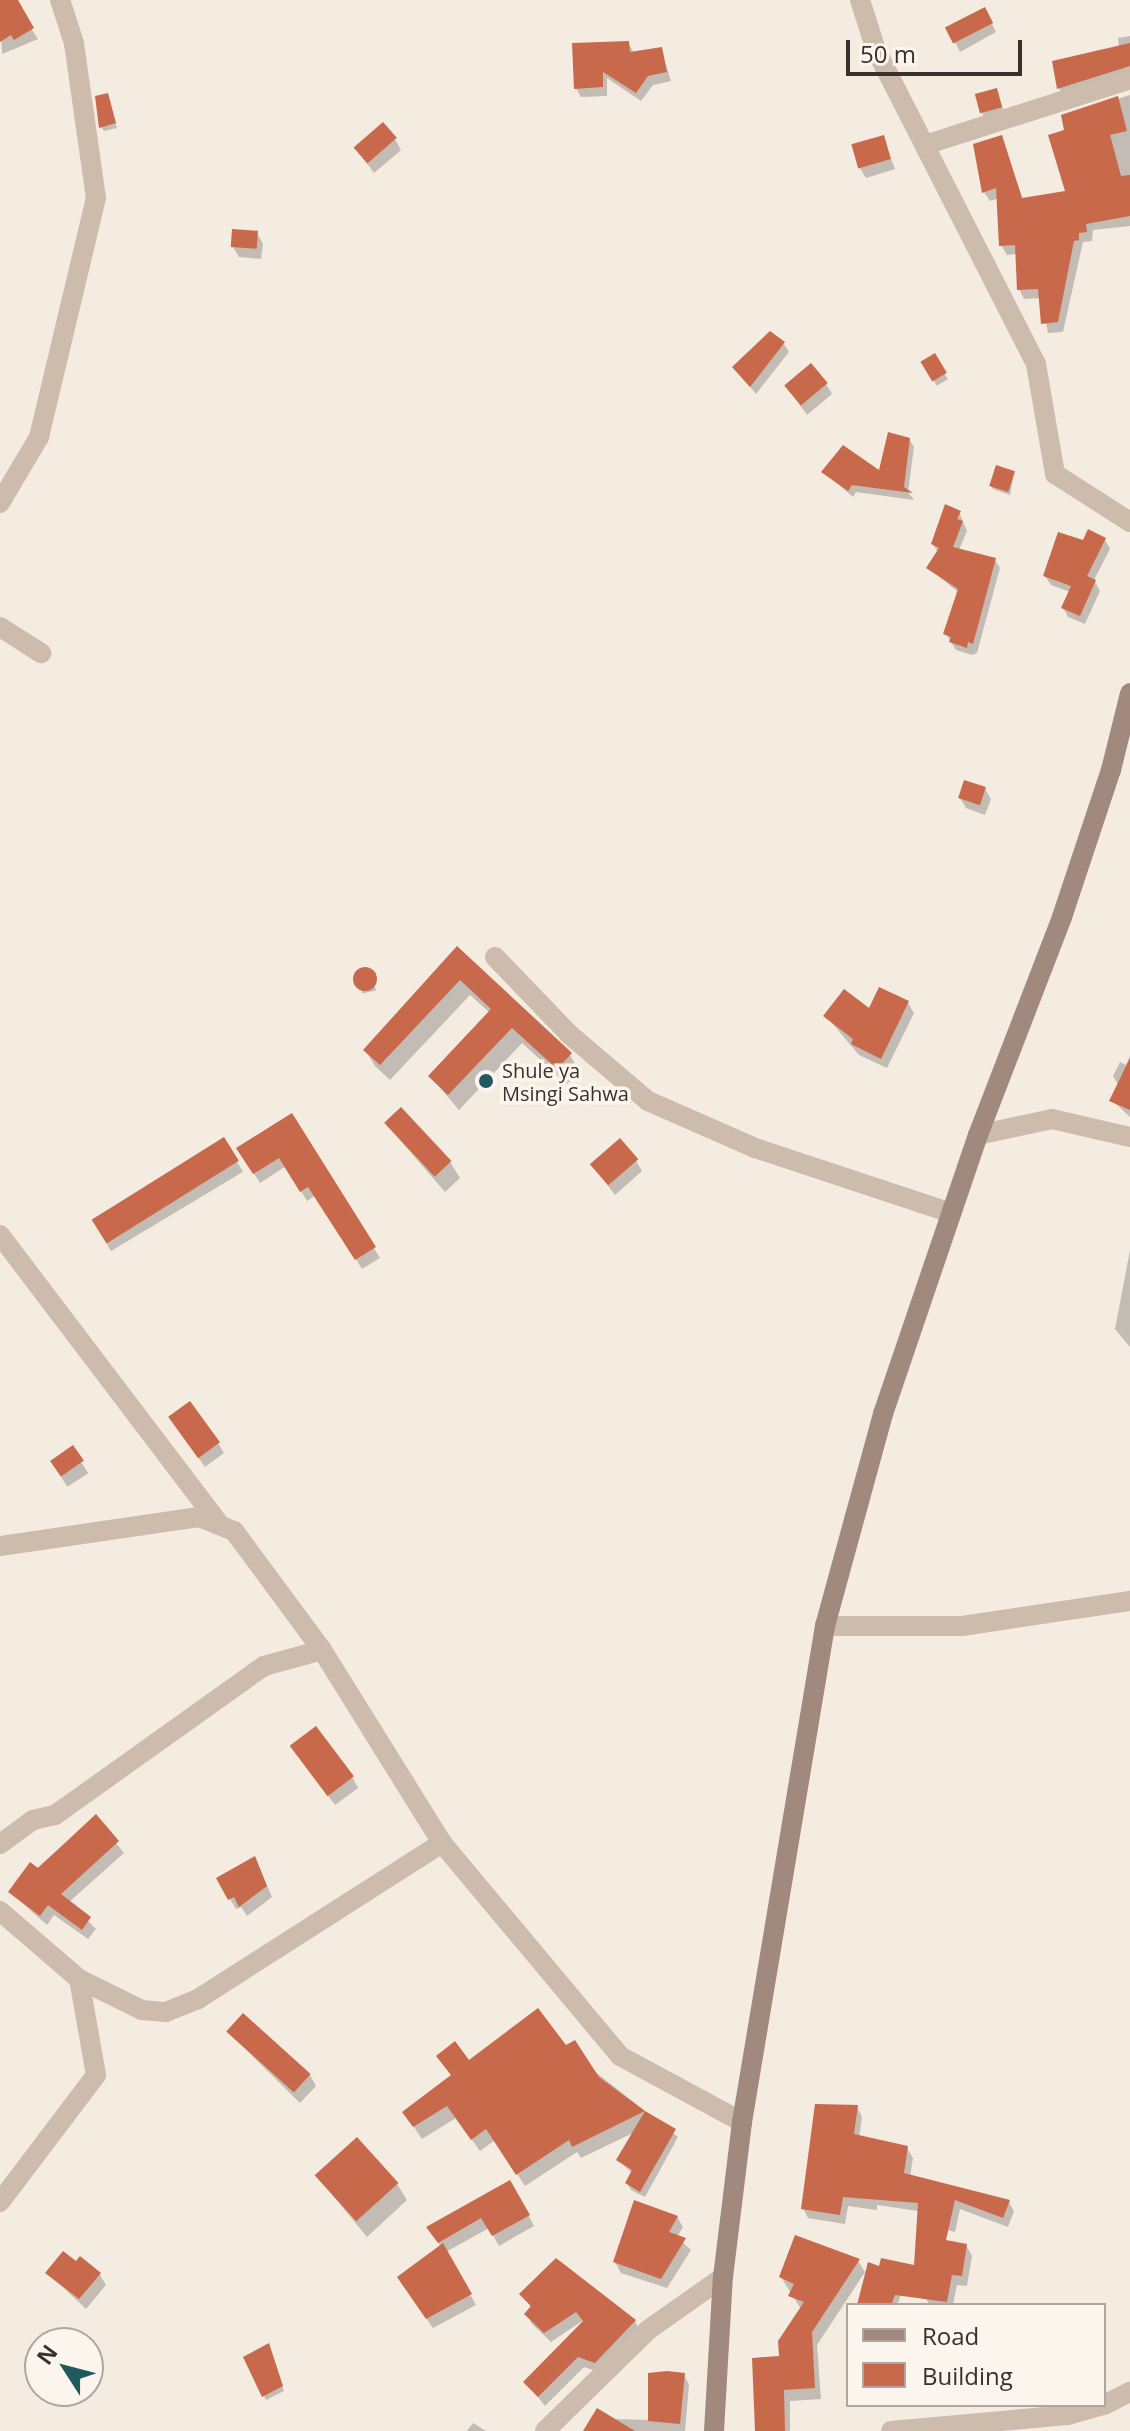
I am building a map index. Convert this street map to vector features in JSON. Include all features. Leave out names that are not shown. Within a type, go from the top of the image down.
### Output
[{"type":"main road","points":[[714,2431],[723,2277],[742,2122],[825,1626],[883,1414],[978,1135],[1062,917],[1130,693]]},
{"type":"street","points":[[0,503],[39,437],[96,198],[74,43],[60,0]]},
{"type":"street","points":[[860,0],[876,50],[928,144],[1036,364],[1055,474],[1130,522]]},
{"type":"street","points":[[928,144],[1130,79]]},
{"type":"street","points":[[0,627],[41,653]]},
{"type":"street","points":[[495,957],[569,1034],[648,1101],[755,1148],[951,1213]]},
{"type":"street","points":[[978,1135],[1052,1119],[1130,1137]]},
{"type":"street","points":[[0,1235],[217,1521],[247,1542],[322,1650],[442,1843],[620,2056],[742,2122]]},
{"type":"street","points":[[0,1546],[199,1517],[217,1521]]},
{"type":"street","points":[[825,1626],[962,1626],[1130,1601]]},
{"type":"street","points":[[0,1844],[33,1820],[55,1815],[264,1666],[322,1650]]},
{"type":"street","points":[[0,1911],[79,1979],[142,2010],[166,2012],[198,1999],[442,1843]]},
{"type":"street","points":[[0,2202],[96,2075],[79,1979]]},
{"type":"street","points":[[545,2431],[648,2330],[723,2277]]},
{"type":"street","points":[[1106,2404],[1130,2392]]},
{"type":"street","points":[[891,2431],[1068,2415],[1097,2407]]},
{"type":"building","points":[[0,0],[18,0],[34,28],[14,40],[11,35],[0,42]]},
{"type":"building","points":[[985,7],[993,23],[953,43],[945,27]]},
{"type":"building","points":[[629,41],[630,52],[662,47],[667,72],[648,76],[636,93],[603,72],[603,87],[574,89],[572,43]]},
{"type":"building","points":[[1130,43],[1130,66],[1057,89],[1052,61]]},
{"type":"building","points":[[997,88],[1002,107],[980,113],[975,94]]},
{"type":"building","points":[[108,93],[116,123],[99,128],[95,96]]},
{"type":"building","points":[[1118,96],[1127,131],[1110,135],[1121,176],[1130,175],[1130,216],[1086,224],[1087,232],[1079,233],[1079,240],[1074,241],[1058,322],[1041,324],[1038,289],[1017,290],[1015,245],[999,246],[996,188],[982,193],[973,144],[1002,135],[1022,198],[1065,191],[1048,135],[1064,130],[1061,115]]},
{"type":"building","points":[[383,122],[397,138],[367,163],[354,148]]},
{"type":"building","points":[[884,135],[891,159],[858,168],[851,144]]},
{"type":"building","points":[[232,229],[258,231],[257,249],[231,247]]},
{"type":"building","points":[[770,331],[785,342],[750,387],[732,367]]},
{"type":"building","points":[[935,353],[947,373],[932,381],[920,362]]},
{"type":"building","points":[[811,363],[828,383],[801,405],[784,385]]},
{"type":"building","points":[[888,432],[910,438],[904,487],[913,493],[852,485],[848,491],[821,472],[843,445],[879,470]]},
{"type":"building","points":[[996,465],[1015,471],[1008,492],[989,486]]},
{"type":"building","points":[[945,504],[961,511],[957,519],[963,521],[953,547],[996,558],[973,644],[968,642],[967,648],[949,642],[951,637],[943,634],[958,589],[926,568],[939,548],[931,544]]},
{"type":"building","points":[[1088,529],[1106,538],[1087,576],[1096,580],[1080,616],[1061,608],[1071,586],[1043,576],[1058,532],[1083,540]]},
{"type":"building","points":[[964,780],[986,787],[980,805],[958,798]]},
{"type":"building","points":[[457,946],[572,1053],[557,1069],[512,1028],[448,1095],[428,1076],[491,1009],[460,980],[380,1065],[363,1050]]},
{"type":"building","points":[[365,967],[374,970],[377,979],[374,988],[365,991],[356,988],[353,979],[356,970]]},
{"type":"building","points":[[879,987],[909,1001],[881,1059],[851,1044],[853,1039],[823,1016],[844,989],[869,1008]]},
{"type":"building","points":[[1130,1058],[1130,1110],[1109,1101]]},
{"type":"building","points":[[401,1107],[451,1161],[435,1177],[384,1123]]},
{"type":"building","points":[[292,1113],[376,1247],[355,1260],[308,1187],[300,1192],[279,1158],[253,1174],[236,1148]]},
{"type":"building","points":[[224,1137],[239,1161],[107,1243],[92,1220]]},
{"type":"building","points":[[620,1138],[638,1159],[608,1185],[590,1164]]},
{"type":"building","points":[[190,1401],[220,1442],[198,1458],[168,1417]]},
{"type":"building","points":[[73,1445],[84,1461],[61,1477],[50,1461]]},
{"type":"building","points":[[316,1726],[354,1776],[328,1796],[290,1746]]},
{"type":"building","points":[[96,1814],[119,1841],[61,1894],[91,1917],[82,1930],[48,1905],[40,1916],[8,1892],[30,1862],[38,1868]]},
{"type":"building","points":[[255,1856],[267,1886],[239,1907],[234,1897],[228,1900],[216,1878]]},
{"type":"building","points":[[538,2008],[566,2045],[575,2040],[599,2077],[645,2111],[572,2147],[569,2140],[516,2175],[486,2129],[471,2140],[447,2106],[413,2127],[402,2112],[451,2075],[436,2056],[455,2041],[469,2060]]},
{"type":"building","points":[[243,2013],[311,2074],[294,2092],[226,2032]]},
{"type":"building","points":[[815,2104],[858,2105],[854,2134],[908,2146],[904,2173],[1010,2200],[1003,2218],[955,2200],[946,2240],[967,2244],[962,2276],[952,2275],[947,2302],[895,2295],[892,2303],[858,2303],[868,2262],[879,2266],[881,2258],[914,2265],[918,2203],[843,2197],[840,2215],[801,2209]]},
{"type":"building","points":[[645,2111],[676,2129],[640,2192],[625,2183],[632,2170],[616,2160]]},
{"type":"building","points":[[357,2137],[398,2183],[356,2221],[315,2175]]},
{"type":"building","points":[[510,2180],[530,2215],[492,2236],[481,2218],[438,2243],[426,2227]]},
{"type":"building","points":[[634,2200],[678,2216],[669,2232],[686,2238],[661,2279],[613,2262]]},
{"type":"building","points":[[795,2235],[860,2259],[812,2332],[815,2388],[784,2390],[785,2431],[755,2431],[752,2358],[779,2356],[778,2341],[804,2302],[788,2296],[794,2284],[779,2277]]},
{"type":"building","points":[[443,2243],[472,2294],[426,2319],[397,2277]]},
{"type":"building","points":[[63,2251],[76,2261],[80,2256],[101,2273],[79,2299],[45,2273]]},
{"type":"building","points":[[556,2258],[636,2320],[595,2363],[578,2357],[538,2397],[523,2382],[583,2321],[576,2312],[544,2333],[524,2314],[531,2306],[519,2294]]},
{"type":"building","points":[[269,2343],[283,2386],[262,2397],[243,2357]]},
{"type":"building","points":[[648,2373],[685,2373],[680,2424],[648,2421]]},
{"type":"building","points":[[597,2408],[635,2431],[583,2431]]},
{"type":"place","name":"Shule ya Msingi Sahwa","points":[[486,1081]]}]
